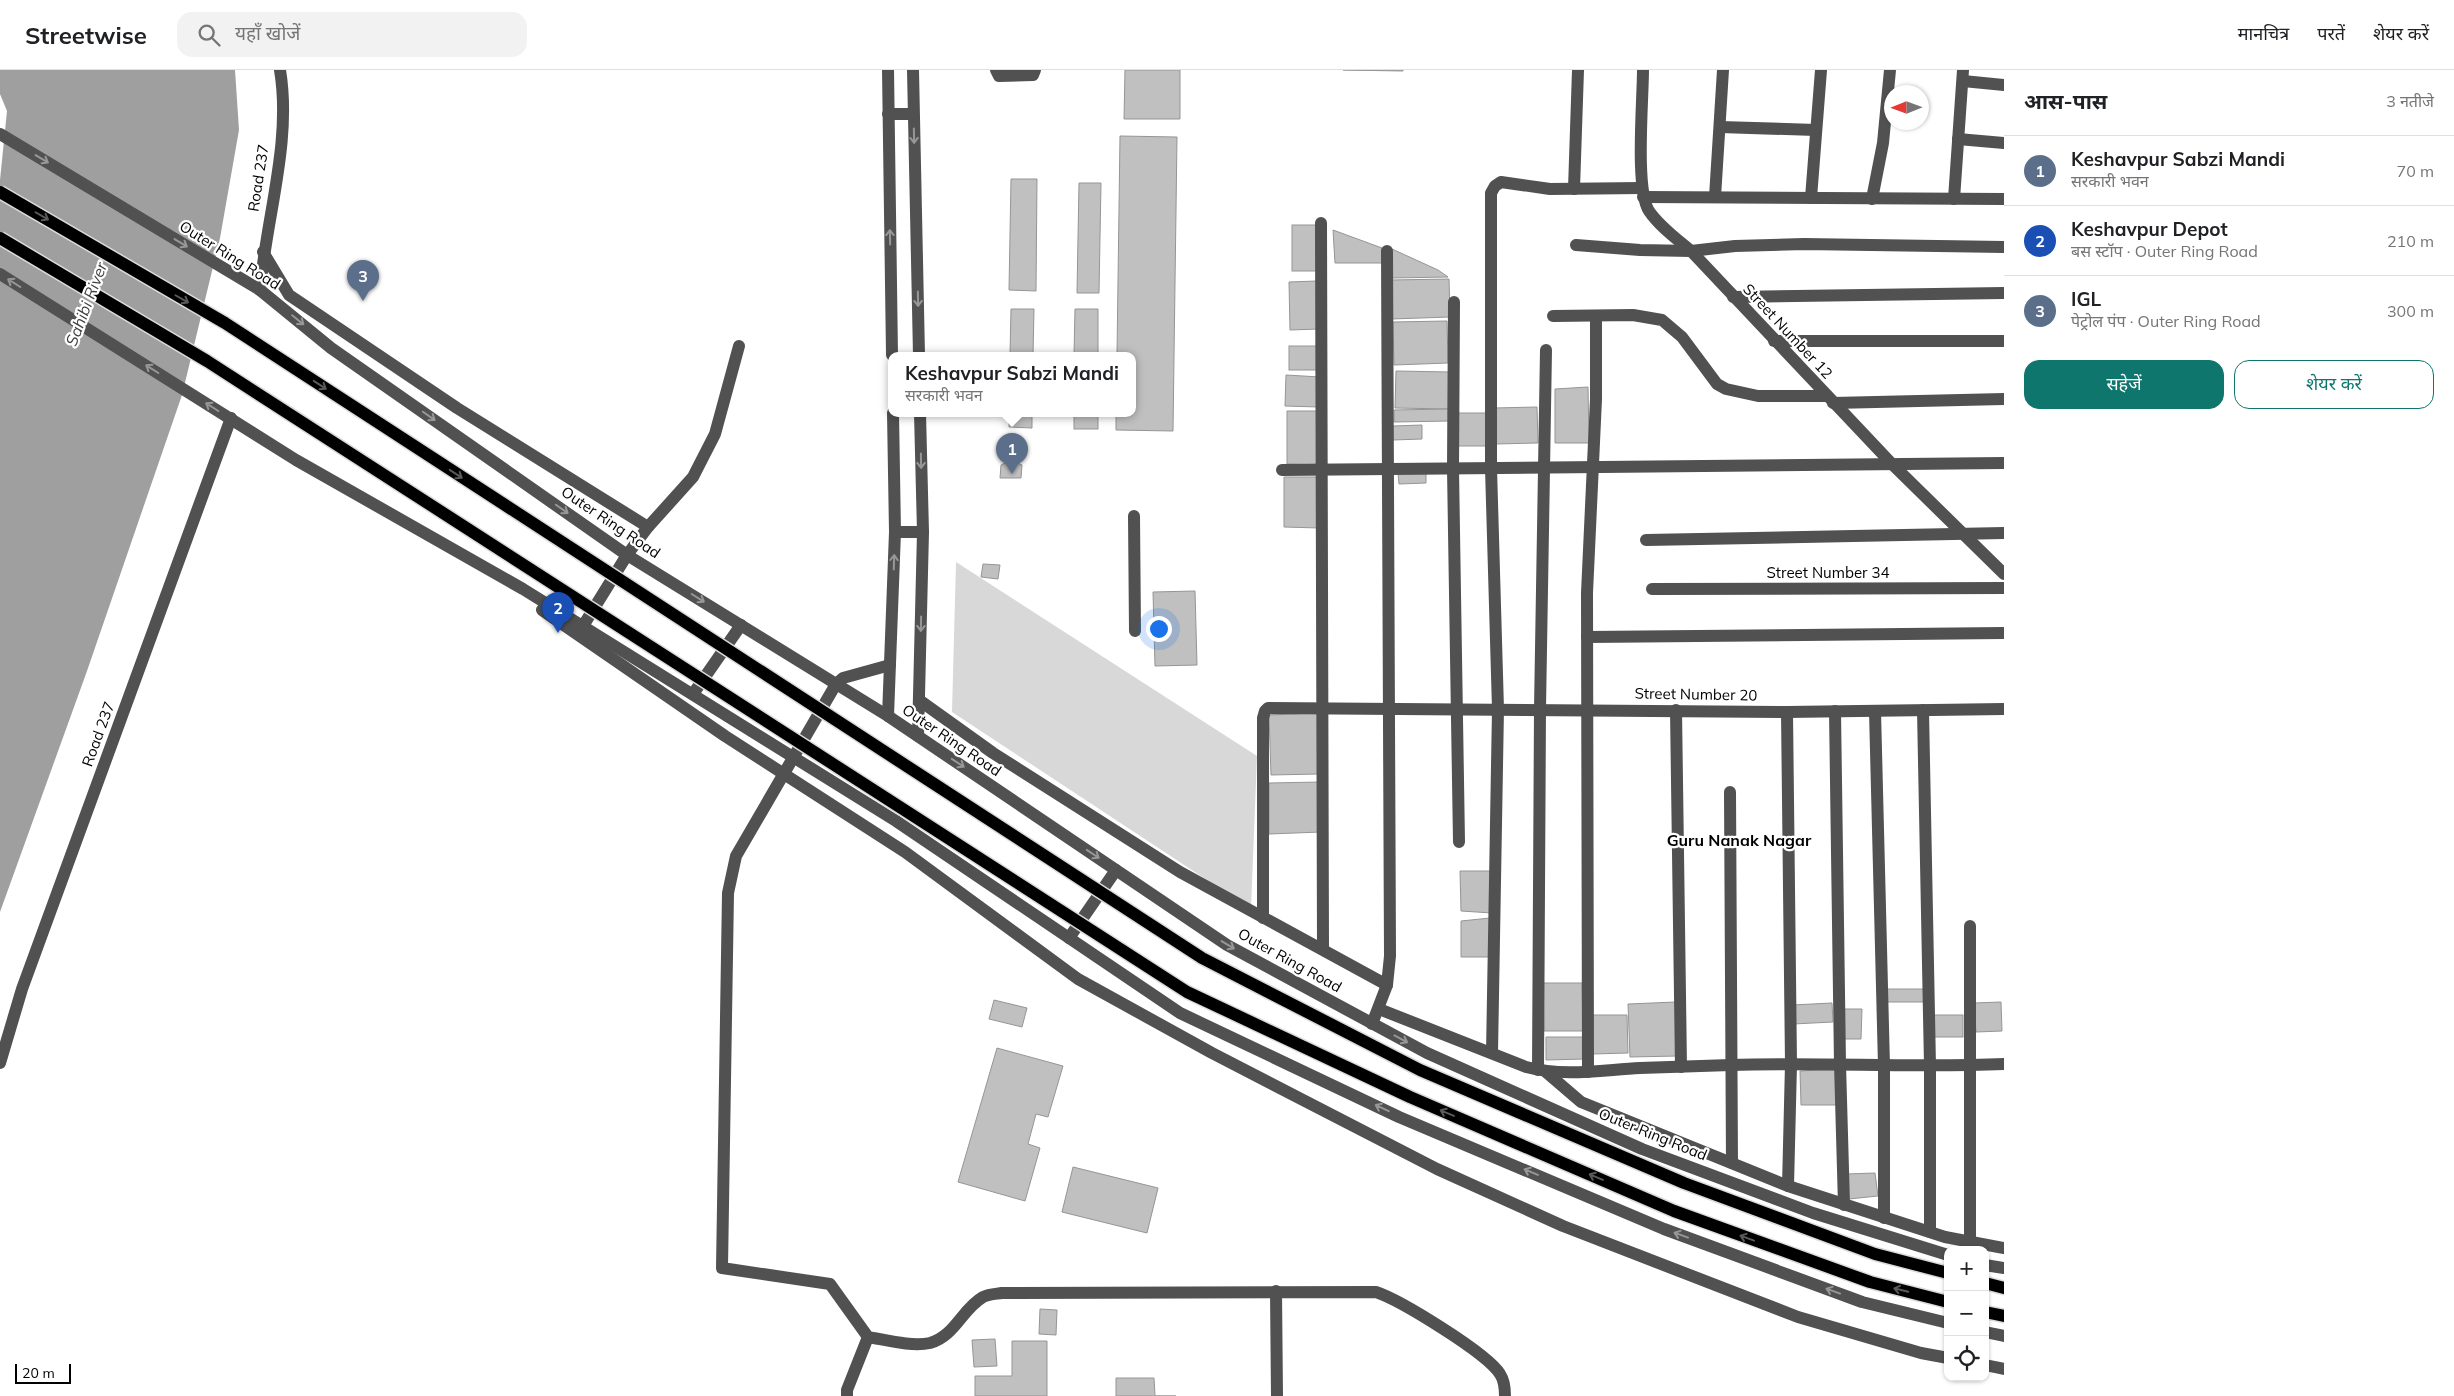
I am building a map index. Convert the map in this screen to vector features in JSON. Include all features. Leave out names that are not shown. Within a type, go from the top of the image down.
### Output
[{"type":"main road","points":[[0,192],[224,323],[1202,958],[1420,1070],[1684,1183],[1875,1254],[1944,1272]]},
{"type":"main road","points":[[0,238],[207,361],[1188,992],[1410,1097],[1674,1211],[1870,1282],[1944,1301]]},
{"type":"main road","points":[[1989,1284],[2004,1288]]},
{"type":"main road","points":[[1989,1313],[2004,1316]]},
{"type":"street","name":"Road 237","points":[[260,290],[263,252],[280,155],[282,83],[280,70]]},
{"type":"street","points":[[888,70],[892,352]]},
{"type":"street","points":[[913,70],[919,352]]},
{"type":"street","points":[[996,70],[999,76],[1033,75],[1036,70]]},
{"type":"street","points":[[1574,189],[1578,70]]},
{"type":"street","points":[[1642,192],[1643,70]]},
{"type":"street","points":[[1715,197],[1723,70]]},
{"type":"street","points":[[1811,198],[1821,70]]},
{"type":"street","points":[[1872,199],[1882,143],[1890,70]]},
{"type":"street","points":[[1954,199],[1963,75],[2004,85]]},
{"type":"street","points":[[888,114],[913,114]]},
{"type":"street","points":[[1720,128],[1816,130]]},
{"type":"street","name":"Outer Ring Road","points":[[0,134],[260,290],[331,348],[627,554],[888,716],[1227,945],[1427,1053],[1642,1149],[1814,1213],[1944,1254]]},
{"type":"street","points":[[1958,139],[2004,143]]},
{"type":"street","points":[[1492,1053],[1498,709],[1491,468],[1491,193],[1495,186],[1501,182],[1550,189],[1715,197],[2004,199]]},
{"type":"street","name":"Street Number 12","points":[[1642,192],[1649,211],[1662,226],[1691,251],[1892,464],[2004,574]]},
{"type":"street","points":[[1322,223],[1323,950]]},
{"type":"street","points":[[1576,245],[1640,250],[1691,251],[1763,244],[2004,248]]},
{"type":"street","points":[[1372,1024],[1387,985],[1390,956],[1386,250]]},
{"type":"street","points":[[263,252],[289,295],[457,408],[648,527]]},
{"type":"street","points":[[0,274],[296,460],[523,589],[793,756],[896,821],[1180,1013],[1400,1117],[1664,1229],[1862,1302],[1944,1321]]},
{"type":"street","points":[[1734,297],[2004,293]]},
{"type":"street","points":[[1454,302],[1453,469],[1459,842]]},
{"type":"street","points":[[1553,316],[1641,316],[1662,320],[1682,337],[1717,384],[1738,393],[1830,400],[2004,399]]},
{"type":"street","points":[[1588,1072],[1587,592],[1594,468],[1596,316]]},
{"type":"street","points":[[1774,341],[2004,341]]},
{"type":"street","points":[[582,626],[627,554],[692,477],[715,434],[739,346]]},
{"type":"street","points":[[1542,1071],[1540,709],[1546,468],[1546,350]]},
{"type":"street","points":[[888,716],[895,532],[893,417]]},
{"type":"street","points":[[918,736],[923,532],[920,417]]},
{"type":"street","name":"Road 237","points":[[0,1062],[22,989],[231,418]]},
{"type":"street","points":[[1282,470],[2004,463]]},
{"type":"street","points":[[1134,516],[1135,631]]},
{"type":"street","points":[[895,532],[923,532]]},
{"type":"street","points":[[1646,540],[2004,533]]},
{"type":"street","name":"Street Number 34","points":[[1652,589],[2004,588]]},
{"type":"street","points":[[523,589],[537,607],[784,774],[905,852],[1078,979],[1212,1053],[1437,1169],[1563,1226],[1798,1317],[1944,1357]]},
{"type":"street","points":[[692,694],[740,625]]},
{"type":"street","points":[[1587,637],[2004,633]]},
{"type":"street","points":[[890,665],[843,678],[836,684],[736,856],[728,894],[722,1268],[830,1284],[868,1337],[928,1343],[948,1334],[975,1303],[985,1296],[1002,1292],[1359,1290],[1376,1292],[1390,1296],[1411,1308],[1488,1361],[1501,1375],[1505,1396]]},
{"type":"street","points":[[919,700],[993,753],[1180,872],[1387,985]]},
{"type":"street","name":"Street Number 20","points":[[1263,918],[1265,711],[1268,708],[1788,712],[2004,709]]},
{"type":"street","points":[[1676,710],[1681,1067]]},
{"type":"street","points":[[1875,710],[1884,1066],[1884,1218]]},
{"type":"street","points":[[1923,710],[1930,1066],[1930,1232]]},
{"type":"street","points":[[1835,711],[1844,1205]]},
{"type":"street","points":[[1788,712],[1791,1064],[1788,1186]]},
{"type":"street","points":[[1730,792],[1732,1163]]},
{"type":"street","points":[[1069,938],[1116,870]]},
{"type":"street","points":[[1970,926],[1970,1242]]},
{"type":"street","points":[[1379,1008],[1542,1071],[1588,1072],[1791,1064],[1884,1066],[2004,1064]]},
{"type":"street","points":[[1542,1071],[1581,1102],[1788,1186],[1930,1232],[2004,1248]]},
{"type":"street","points":[[1989,1266],[2004,1268]]},
{"type":"street","points":[[1276,1291],[1277,1396]]},
{"type":"street","points":[[1989,1333],[2004,1336]]},
{"type":"street","points":[[847,1396],[847,1390],[868,1337]]},
{"type":"street","points":[[1989,1366],[2004,1369]]},
{"type":"shaded area","points":[[956,562],[1257,756],[1251,909],[952,712]]},
{"type":"water","name":"Sahibi River","points":[[0,70],[235,70],[239,130],[220,238],[182,395],[87,671],[0,912],[0,180],[7,111],[0,94]]},
{"type":"building","points":[[1125,70],[1180,70],[1180,119],[1124,119]]},
{"type":"building","points":[[1343,70],[1403,70],[1403,71]]},
{"type":"building","points":[[1120,136],[1177,137],[1173,431],[1116,430],[1116,417],[1136,417],[1136,352],[1117,352]]},
{"type":"building","points":[[1011,179],[1037,179],[1036,291],[1009,290]]},
{"type":"building","points":[[1079,183],[1101,183],[1099,293],[1077,293]]},
{"type":"building","points":[[1292,225],[1320,225],[1320,271],[1292,271]]},
{"type":"building","points":[[1333,230],[1382,248],[1382,263],[1335,263]]},
{"type":"building","points":[[1392,249],[1438,270],[1448,277],[1391,278]]},
{"type":"building","points":[[1449,279],[1450,317],[1391,319],[1391,280]]},
{"type":"building","points":[[1317,281],[1319,329],[1290,330],[1289,282]]},
{"type":"building","points":[[1011,309],[1034,309],[1033,352],[1010,352]]},
{"type":"building","points":[[1075,309],[1098,309],[1098,352],[1074,352]]},
{"type":"building","points":[[1447,321],[1448,363],[1394,365],[1393,322]]},
{"type":"building","points":[[1289,346],[1319,346],[1319,370],[1289,370]]},
{"type":"building","points":[[1396,371],[1450,372],[1449,409],[1395,408]]},
{"type":"building","points":[[1286,375],[1320,377],[1319,407],[1285,406]]},
{"type":"building","points":[[1588,387],[1589,443],[1555,443],[1555,389]]},
{"type":"building","points":[[1537,407],[1538,443],[1495,444],[1494,408]]},
{"type":"building","points":[[1450,409],[1450,421],[1394,422],[1394,410]]},
{"type":"building","points":[[1287,411],[1321,411],[1321,465],[1287,464]]},
{"type":"building","points":[[1454,413],[1490,413],[1491,446],[1455,446]]},
{"type":"building","points":[[1009,417],[1032,417],[1032,428],[1009,427]]},
{"type":"building","points":[[1074,417],[1098,417],[1098,429],[1074,429]]},
{"type":"building","points":[[1422,425],[1422,439],[1393,440],[1393,426]]},
{"type":"building","points":[[1011,460],[1022,465],[1021,478],[1000,478],[1001,465]]},
{"type":"building","points":[[1426,472],[1426,483],[1399,484],[1398,473]]},
{"type":"building","points":[[1284,477],[1320,477],[1319,528],[1284,527]]},
{"type":"building","points":[[983,564],[1000,565],[998,579],[981,577]]},
{"type":"building","points":[[1195,591],[1197,665],[1155,666],[1153,592]]},
{"type":"building","points":[[1318,713],[1318,774],[1271,775],[1269,715]]},
{"type":"building","points":[[1320,782],[1321,832],[1269,834],[1269,783]]},
{"type":"building","points":[[1460,871],[1492,871],[1492,913],[1461,911]]},
{"type":"building","points":[[1490,918],[1491,957],[1461,957],[1461,921]]},
{"type":"building","points":[[1543,983],[1582,983],[1583,1031],[1544,1031]]},
{"type":"building","points":[[1886,989],[1924,989],[1925,1002],[1886,1002]]},
{"type":"building","points":[[994,1000],[1027,1008],[1022,1027],[989,1019]]},
{"type":"building","points":[[1676,1002],[1678,1056],[1630,1057],[1628,1004]]},
{"type":"building","points":[[2001,1002],[2002,1031],[1976,1032],[1974,1003]]},
{"type":"building","points":[[1832,1003],[1833,1022],[1793,1024],[1792,1005]]},
{"type":"building","points":[[1842,1009],[1862,1009],[1861,1039],[1842,1039]]},
{"type":"building","points":[[1592,1015],[1627,1015],[1628,1053],[1593,1054]]},
{"type":"building","points":[[1934,1015],[1963,1015],[1963,1037],[1934,1037]]},
{"type":"building","points":[[1546,1037],[1585,1037],[1585,1059],[1546,1060]]},
{"type":"building","points":[[997,1048],[1063,1066],[1048,1117],[1036,1114],[1028,1144],[1040,1148],[1025,1201],[958,1182]]},
{"type":"building","points":[[1836,1069],[1838,1105],[1801,1105],[1800,1071]]},
{"type":"building","points":[[1073,1167],[1158,1188],[1147,1233],[1062,1212]]},
{"type":"building","points":[[1875,1173],[1878,1196],[1849,1199],[1846,1174]]},
{"type":"building","points":[[1040,1309],[1057,1310],[1056,1335],[1039,1334]]},
{"type":"building","points":[[995,1339],[997,1366],[974,1367],[972,1340]]},
{"type":"building","points":[[1012,1341],[1047,1341],[1047,1396],[975,1396],[975,1376],[1012,1376]]},
{"type":"building","points":[[1116,1378],[1154,1378],[1155,1396],[1116,1396]]},
{"type":"place","name":"IGL","points":[[363,301]]},
{"type":"place","name":"Keshavpur Sabzi Mandi","points":[[1012,474]]},
{"type":"place","name":"Keshavpur Depot","points":[[558,633]]},
{"type":"district","name":"Guru Nanak Nagar","points":[[1739,840]]}]
